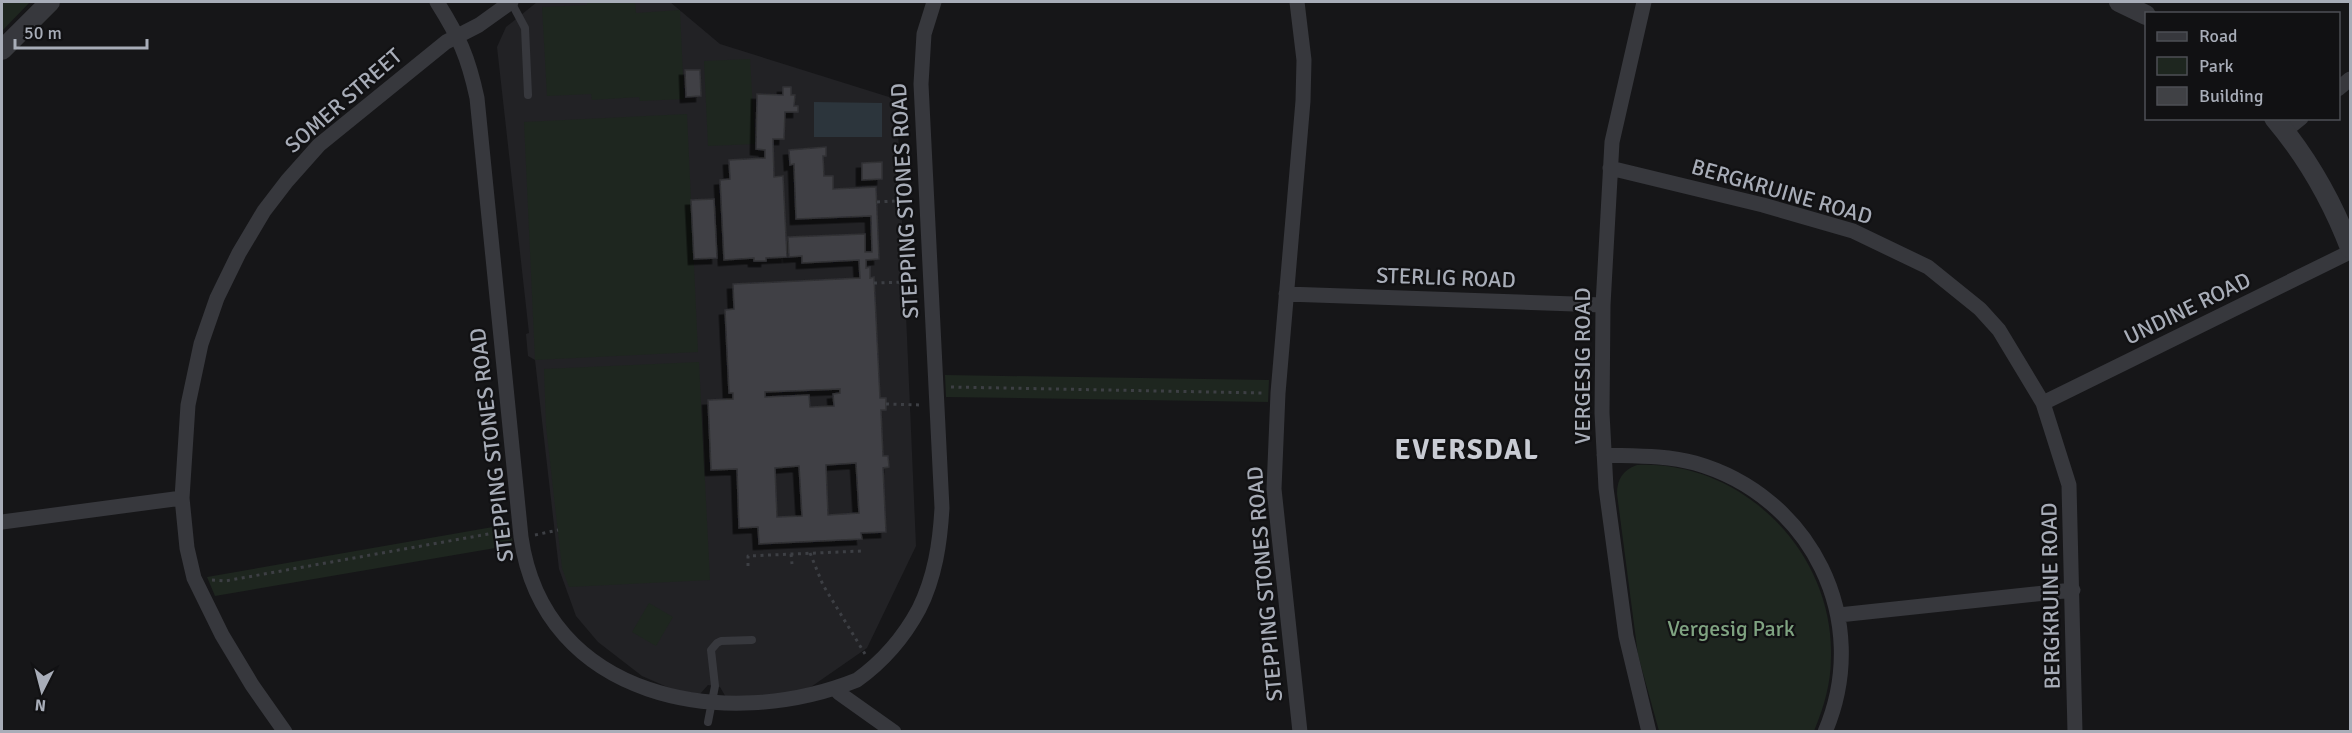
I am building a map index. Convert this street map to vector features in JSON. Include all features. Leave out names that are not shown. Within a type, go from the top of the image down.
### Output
[{"type":"street","points":[[2,50],[50,2]]},
{"type":"street","name":"STEPPING STONES ROAD","points":[[436,2],[459,36],[477,98],[523,548],[534,589],[560,635],[596,674],[638,701]]},
{"type":"street","name":"SOMER STREET","points":[[285,732],[252,685],[222,635],[194,578],[182,498],[188,405],[201,344],[218,298],[239,253],[264,211],[319,145],[446,42],[479,25],[511,2]]},
{"type":"street","name":"STEPPING STONES ROAD","points":[[789,714],[839,693],[873,667],[902,636],[919,609],[931,578],[941,537],[942,508],[921,84],[924,34],[934,2]]},
{"type":"street","name":"STEPPING STONES ROAD","points":[[1297,2],[1304,60],[1303,101],[1278,393],[1274,489],[1300,732]]},
{"type":"street","name":"VERGESIG ROAD","points":[[1644,2],[1616,116],[1610,168],[1603,305],[1602,413],[1606,488],[1626,636],[1649,732]]},
{"type":"street","points":[[2119,2],[2145,15]]},
{"type":"street","points":[[2295,120],[2279,125],[2314,172],[2332,204],[2350,250]]},
{"type":"street","name":"BERGKRUINE ROAD","points":[[1610,168],[1763,205],[1853,231],[1928,267],[1980,309],[1999,330],[2043,403],[2069,485],[2075,732]]},
{"type":"street","name":"UNDINE ROAD","points":[[2043,403],[2350,250]]},
{"type":"street","name":"STERLIG ROAD","points":[[1286,294],[1603,305]]},
{"type":"street","points":[[1604,455],[1662,457],[1694,463],[1722,473],[1752,489],[1779,509],[1801,534],[1826,576],[1839,615],[1841,670],[1837,694],[1825,732]]},
{"type":"street","points":[[2,522],[182,498]]},
{"type":"street","points":[[1839,615],[2073,591]]},
{"type":"street","points":[[839,693],[894,732]]},
{"type":"lane","points":[[511,2],[525,28],[528,95]]},
{"type":"lane","points":[[714,724],[715,686],[711,650],[721,641],[752,640]]},
{"type":"path","points":[[877,202],[926,199]]},
{"type":"path","points":[[874,283],[904,282]]},
{"type":"path","points":[[947,391],[948,387],[1278,393]]},
{"type":"path","points":[[886,404],[927,405]]},
{"type":"path","points":[[544,533],[558,530]]},
{"type":"path","points":[[194,578],[225,581],[494,533],[523,548]]},
{"type":"path","points":[[748,566],[748,556],[861,551]]},
{"type":"path","points":[[810,553],[823,585],[873,667]]},
{"type":"path","points":[[791,554],[792,564]]},
{"type":"shaded area","points":[[537,2],[670,2],[720,44],[889,97],[897,106],[916,546],[867,648],[795,698],[727,699],[720,687],[708,685],[700,694],[674,690],[642,676],[598,642],[576,616],[559,569],[535,360],[528,356],[526,334],[529,333],[497,47],[506,27]]},
{"type":"shaded area","points":[[814,102],[882,103],[882,137],[814,137]]},
{"type":"green space","points":[[2,2],[30,2],[2,31]]},
{"type":"green space","points":[[587,2],[635,2],[636,13],[680,10],[684,99],[640,101],[639,97],[592,100],[591,94],[547,96],[542,7],[587,5]]},
{"type":"green space","points":[[750,59],[755,144],[708,146],[704,61]]},
{"type":"green space","points":[[687,114],[698,352],[535,360],[524,122]]},
{"type":"green space","points":[[699,362],[710,580],[569,587],[562,568],[546,426],[544,369]]},
{"type":"green space","points":[[945,375],[1269,380],[1268,402],[946,397]]},
{"type":"green space","name":"Vergesig Park","points":[[1637,465],[1676,468],[1712,478],[1745,496],[1774,520],[1799,549],[1817,582],[1828,618],[1830,676],[1824,704],[1814,731],[1659,731],[1638,655],[1617,494],[1622,476]]},
{"type":"green space","points":[[510,524],[513,545],[215,596],[207,577]]},
{"type":"green space","points":[[649,603],[673,617],[656,646],[632,632]]},
{"type":"building","points":[[685,70],[700,70],[701,96],[686,97]]},
{"type":"building","points":[[783,87],[791,87],[791,95],[795,95],[794,106],[798,106],[798,112],[785,112],[784,139],[773,139],[774,177],[783,176],[787,257],[766,258],[766,261],[754,261],[754,258],[724,260],[720,180],[730,179],[729,160],[765,158],[765,150],[756,149],[757,94],[783,95]]},
{"type":"building","points":[[826,147],[826,156],[823,156],[824,176],[833,176],[833,189],[876,187],[879,259],[866,260],[866,268],[870,267],[870,278],[874,277],[880,398],[886,398],[886,410],[881,410],[883,456],[888,456],[889,467],[883,468],[886,532],[861,533],[862,539],[759,544],[758,527],[739,528],[737,469],[711,470],[708,400],[733,399],[733,393],[729,393],[725,310],[734,309],[733,284],[860,278],[859,260],[802,263],[802,256],[789,257],[788,237],[865,234],[865,252],[872,252],[871,216],[796,219],[794,164],[790,165],[789,150]],"holes":[[[840,389],[840,393],[833,394],[834,406],[810,407],[809,395],[765,397],[765,392]],[[856,463],[859,513],[828,515],[826,465]],[[799,466],[802,516],[777,517],[775,468]]]},
{"type":"building","points":[[882,162],[882,179],[862,180],[862,163]]},
{"type":"building","points":[[714,199],[717,258],[694,259],[691,200]]},
{"type":"district","name":"EVERSDAL","points":[[1467,449]]}]
